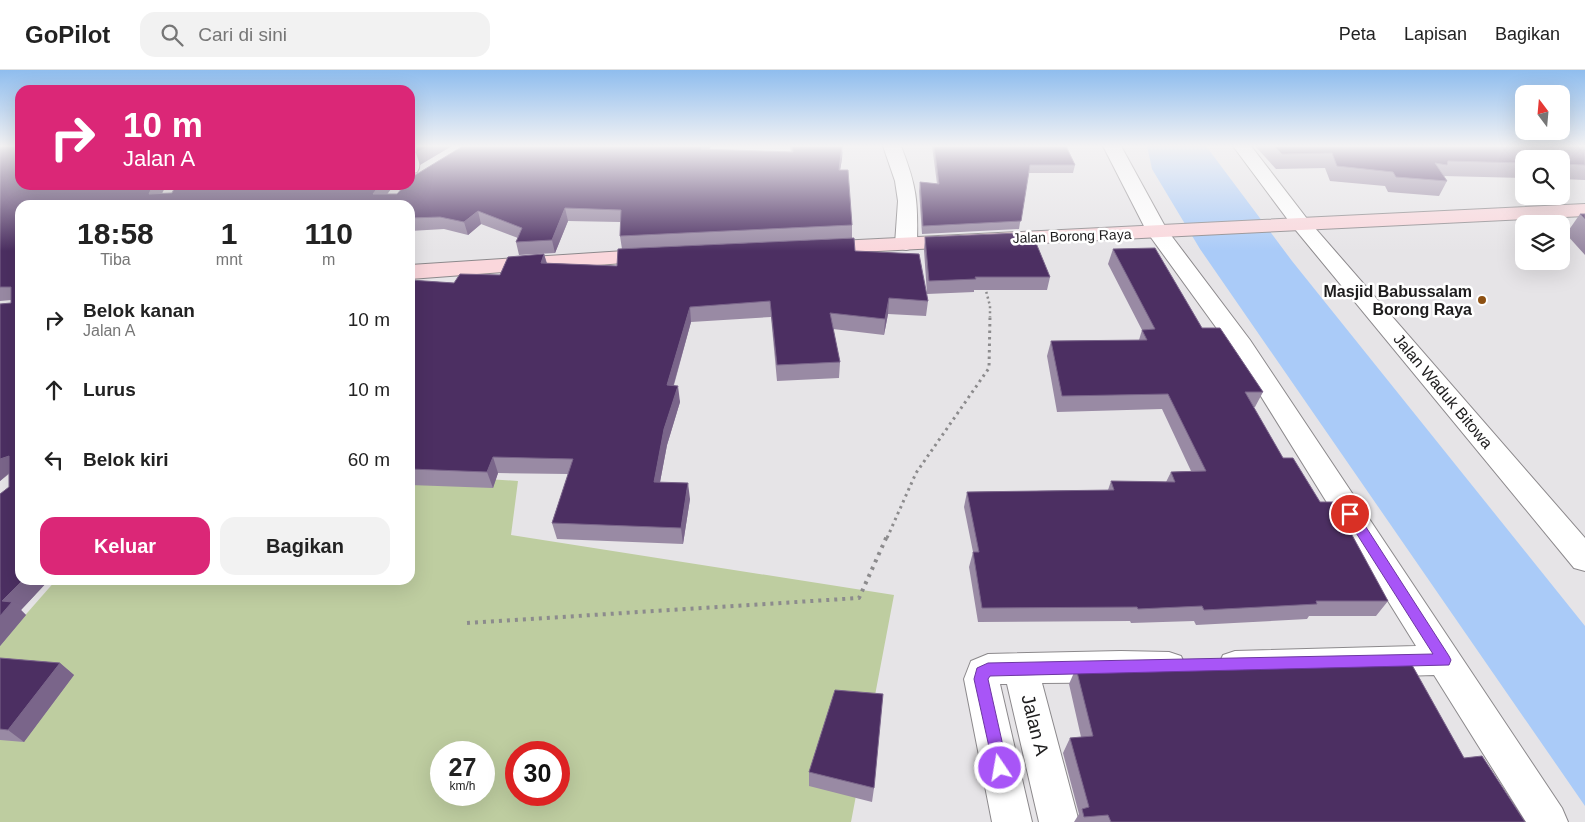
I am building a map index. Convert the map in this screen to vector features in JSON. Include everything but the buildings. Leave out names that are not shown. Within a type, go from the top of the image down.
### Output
[{"type":"main road","name":"Jalan Borong Raya","points":[[800,249],[1585,210]]},
{"type":"main road","points":[[415,272],[676,254]]},
{"type":"street","points":[[905,181],[908,201],[906,244]]},
{"type":"street","points":[[1134,181],[1548,822]]},
{"type":"street","name":"Jalan Waduk Bitowa","points":[[1265,181],[1294,224],[1585,559]]},
{"type":"street","points":[[1012,822],[981,675],[988,669],[1021,670],[1112,666],[1200,667],[1444,660]]},
{"type":"street","name":"Jalan A","points":[[1021,670],[1059,822]]},
{"type":"path","points":[[468,622],[859,598],[916,473],[989,368],[990,306],[972,240]]},
{"type":"green space","points":[[415,474],[518,481],[511,535],[894,595],[851,822],[0,822],[0,644],[52,585],[415,585]]},
{"type":"water","points":[[1159,181],[1232,181],[1292,261],[1585,626],[1585,806],[1200,249]]},
{"type":"place","name":"Masjid Babussalam Borong Raya","points":[[1482,300]]},
{"type":"route","points":[[1000,768],[981,679],[982,672],[988,669],[1021,670],[1122,666],[1156,668],[1444,660],[1350,514]]}]
